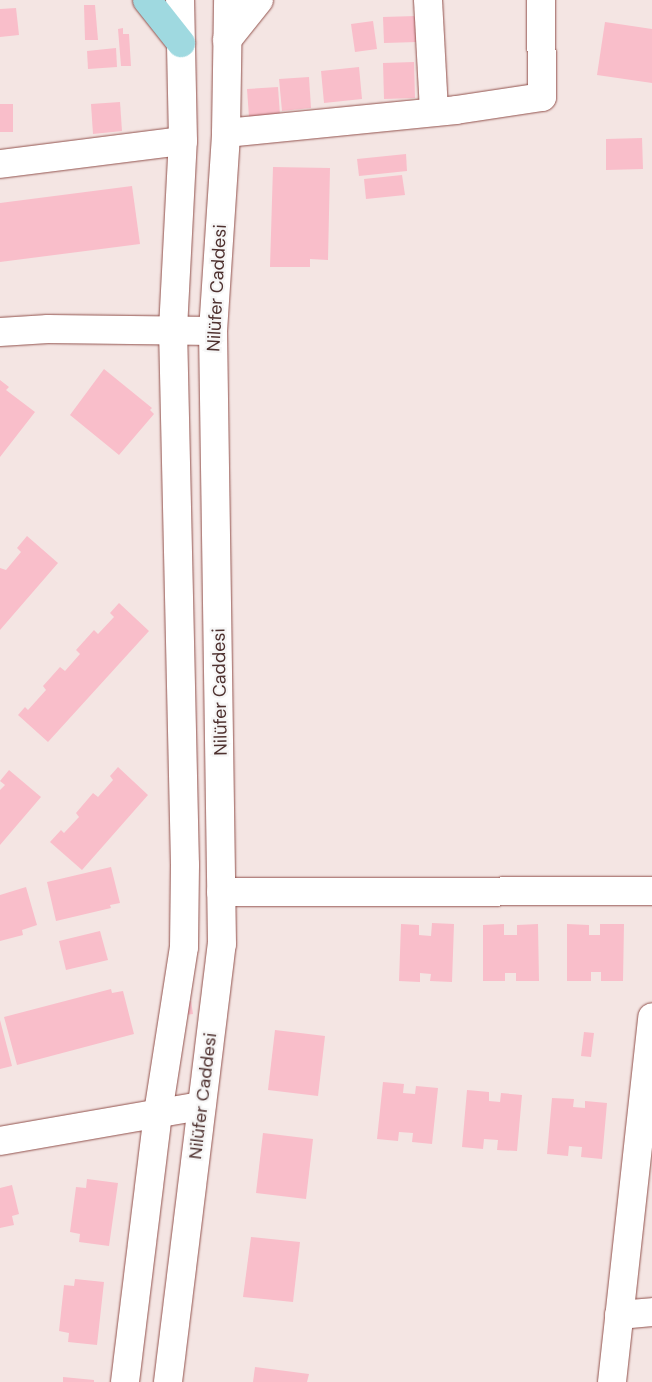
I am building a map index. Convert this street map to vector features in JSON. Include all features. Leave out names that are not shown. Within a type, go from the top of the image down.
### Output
[{"type":"main road","points":[[147,0],[181,43]]},
{"type":"street","points":[[126,1382],[158,1113],[184,947],[185,865],[173,329],[183,141],[180,0]]},
{"type":"street","name":"Nilüfer Caddesi","points":[[168,1382],[222,944],[213,331],[226,133],[228,0]]},
{"type":"street","points":[[227,40],[259,0]]},
{"type":"street","points":[[428,0],[434,112]]},
{"type":"street","points":[[226,133],[434,112],[542,97],[541,0]]},
{"type":"street","points":[[0,164],[183,141]]},
{"type":"street","points":[[0,332],[173,329],[213,331]]},
{"type":"street","points":[[221,892],[652,891]]},
{"type":"street","points":[[612,1382],[652,1017]]},
{"type":"street","points":[[0,1142],[202,1106]]},
{"type":"street","points":[[619,1315],[652,1312]]},
{"type":"building","points":[[84,5],[95,5],[98,40],[85,40]]},
{"type":"building","points":[[16,8],[19,35],[0,37],[0,9]]},
{"type":"building","points":[[416,16],[417,42],[384,43],[383,17]]},
{"type":"building","points":[[373,21],[377,49],[355,52],[351,24]]},
{"type":"building","points":[[605,22],[652,29],[652,83],[597,75]]},
{"type":"building","points":[[123,28],[123,34],[129,34],[131,66],[121,66],[118,29]]},
{"type":"building","points":[[116,48],[117,67],[88,69],[87,51]]},
{"type":"building","points":[[414,62],[415,98],[384,99],[383,63]]},
{"type":"building","points":[[359,67],[362,99],[324,103],[321,71]]},
{"type":"building","points":[[309,77],[311,108],[282,111],[279,79]]},
{"type":"building","points":[[278,87],[280,115],[249,117],[247,89]]},
{"type":"building","points":[[120,102],[122,131],[93,134],[91,104]]},
{"type":"building","points":[[0,104],[13,104],[13,132],[0,132]]},
{"type":"building","points":[[642,138],[643,169],[606,170],[606,139]]},
{"type":"building","points":[[406,154],[407,171],[359,176],[357,159]]},
{"type":"building","points":[[273,167],[330,168],[328,260],[310,259],[310,267],[270,267]]},
{"type":"building","points":[[402,175],[405,195],[366,199],[364,179]]},
{"type":"building","points":[[132,186],[140,244],[0,262],[0,203]]},
{"type":"building","points":[[104,369],[152,408],[150,410],[154,414],[119,455],[70,415]]},
{"type":"building","points":[[0,380],[9,387],[6,390],[35,412],[0,457]]},
{"type":"building","points":[[27,536],[58,563],[0,630],[0,568],[6,570],[21,552],[17,548]]},
{"type":"building","points":[[119,603],[149,631],[48,742],[18,715],[25,707],[28,710],[46,690],[43,686],[60,667],[65,671],[80,654],[76,650],[94,630],[98,634],[114,617],[110,613]]},
{"type":"building","points":[[118,767],[148,795],[82,870],[50,842],[61,830],[64,833],[79,817],[76,813],[93,793],[98,797],[113,780],[110,776]]},
{"type":"building","points":[[9,770],[41,797],[0,845],[0,790],[5,785],[0,781]]},
{"type":"building","points":[[111,867],[120,903],[110,905],[111,908],[56,921],[47,882]]},
{"type":"building","points":[[26,887],[37,925],[22,930],[23,935],[0,941],[0,895]]},
{"type":"building","points":[[432,923],[454,924],[452,982],[430,981],[431,974],[420,973],[420,982],[399,981],[401,924],[419,925],[419,935],[431,936]]},
{"type":"building","points":[[504,924],[504,935],[517,935],[517,925],[538,924],[539,981],[516,981],[516,973],[505,973],[505,981],[483,981],[483,925]]},
{"type":"building","points":[[567,924],[589,925],[589,935],[600,935],[600,924],[624,924],[623,981],[601,981],[601,972],[591,972],[591,981],[567,981]]},
{"type":"building","points":[[100,931],[108,960],[66,970],[59,941]]},
{"type":"building","points":[[111,989],[112,993],[123,991],[134,1034],[17,1065],[4,1017]]},
{"type":"building","points":[[191,1001],[193,1014],[185,1015],[183,1002]]},
{"type":"building","points":[[0,1020],[12,1066],[0,1069]]},
{"type":"building","points":[[275,1030],[325,1036],[318,1096],[268,1090]]},
{"type":"building","points":[[584,1032],[594,1033],[591,1057],[581,1056]]},
{"type":"building","points":[[383,1082],[404,1084],[403,1093],[415,1094],[416,1086],[438,1088],[432,1144],[412,1142],[413,1133],[399,1132],[398,1141],[377,1139]]},
{"type":"building","points":[[467,1090],[489,1092],[489,1101],[500,1102],[501,1093],[522,1095],[517,1151],[497,1150],[498,1140],[484,1139],[483,1149],[462,1147]]},
{"type":"building","points":[[552,1098],[574,1099],[573,1107],[585,1108],[585,1101],[607,1103],[602,1159],[581,1157],[582,1147],[569,1146],[568,1156],[547,1154]]},
{"type":"building","points":[[263,1133],[313,1139],[306,1199],[256,1193]]},
{"type":"building","points":[[87,1179],[118,1183],[109,1246],[79,1242],[80,1234],[70,1232],[76,1187],[86,1188]]},
{"type":"building","points":[[12,1185],[19,1214],[12,1216],[14,1225],[0,1228],[0,1188]]},
{"type":"building","points":[[251,1237],[300,1242],[293,1302],[243,1297]]},
{"type":"building","points":[[75,1279],[104,1282],[97,1345],[68,1342],[69,1333],[59,1331],[64,1285],[74,1286]]},
{"type":"building","points":[[255,1367],[309,1374],[307,1382],[253,1382]]},
{"type":"building","points":[[63,1377],[94,1380],[94,1382],[63,1382]]}]
